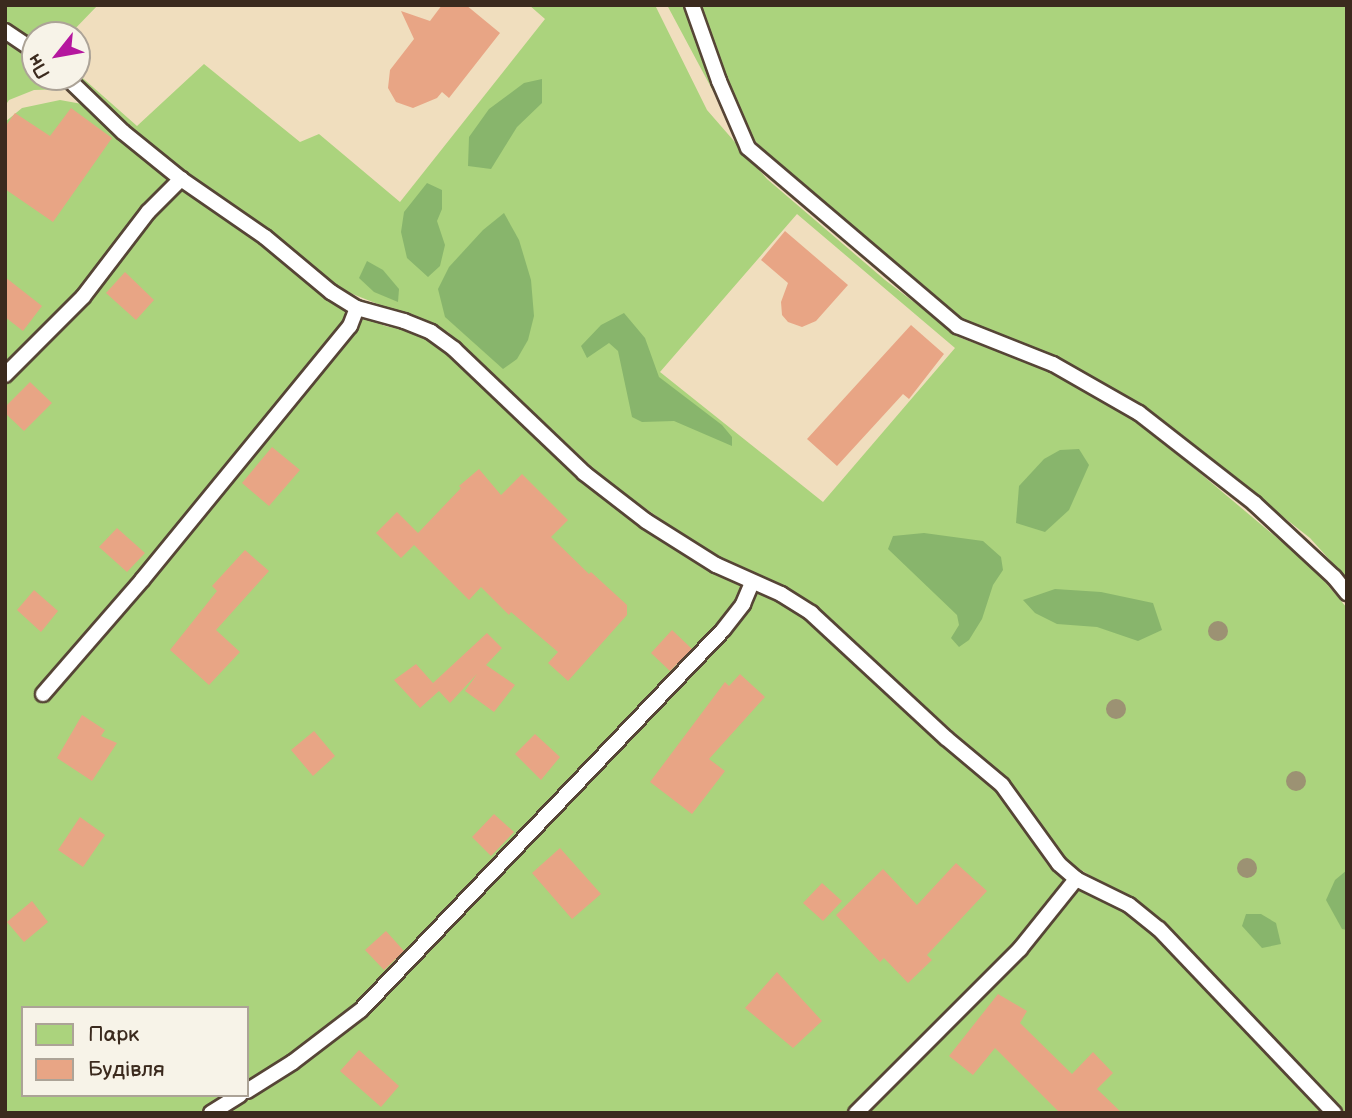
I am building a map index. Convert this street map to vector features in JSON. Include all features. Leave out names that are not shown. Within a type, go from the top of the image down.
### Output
[{"type":"lane","points":[[692,5],[719,81],[748,148],[957,326],[1053,364],[1139,413],[1254,503],[1334,577],[1347,593]]},
{"type":"lane","points":[[5,31],[21,42]]},
{"type":"lane","points":[[81,91],[123,132],[181,179],[222,204],[307,274],[357,308],[431,332],[454,349],[584,473],[646,522],[752,583],[781,594],[811,613],[1002,785],[1045,846],[1076,880],[1129,905],[1158,929],[1334,1113]]},
{"type":"lane","points":[[5,375],[83,297],[148,212],[181,179]]},
{"type":"lane","points":[[43,694],[142,580],[343,335],[357,308]]},
{"type":"lane","points":[[248,1090],[293,1062],[366,1004],[723,630],[743,604],[752,583]]},
{"type":"lane","points":[[856,1113],[1020,949],[1076,880]]},
{"type":"lane","points":[[211,1113],[237,1097]]},
{"type":"green space","points":[[5,5],[98,5],[83,21],[21,21],[21,33],[5,23]]},
{"type":"green space","points":[[529,5],[655,5],[707,110],[767,179],[885,280],[961,338],[1055,373],[1145,427],[1314,569],[1347,608],[1347,1113],[1340,1113],[1332,1106],[1160,918],[1063,859],[1008,780],[802,597],[706,551],[608,482],[448,332],[350,293],[319,275],[244,214],[149,145],[91,91],[91,85],[137,126],[204,64],[300,142],[319,134],[400,202],[545,19]],"holes":[[[797,214],[955,348],[823,502],[660,372]]]},
{"type":"green space","points":[[667,5],[1347,5],[1347,579],[1310,538],[1136,401],[958,317],[764,151],[713,91]]},
{"type":"green space","points":[[5,40],[21,50],[21,91],[32,91],[9,100],[5,106]]},
{"type":"green space","points":[[542,79],[542,103],[517,127],[491,169],[468,166],[469,137],[489,109],[524,83]]},
{"type":"green space","points":[[60,100],[82,104],[165,175],[234,221],[340,306],[385,326],[411,331],[436,344],[591,489],[650,533],[714,572],[781,601],[804,616],[917,723],[995,788],[1047,864],[1128,913],[1163,944],[1321,1113],[5,1113],[5,122],[22,108]]},
{"type":"green space","points":[[427,183],[442,190],[442,209],[437,221],[445,245],[440,266],[428,277],[407,258],[401,232],[404,212]]},
{"type":"green space","points":[[504,213],[519,240],[531,280],[534,316],[528,340],[517,359],[503,369],[445,317],[438,289],[449,267],[483,230]]},
{"type":"green space","points":[[367,261],[383,270],[399,289],[398,302],[374,292],[359,278]]},
{"type":"green space","points":[[624,313],[645,338],[659,377],[722,425],[732,437],[732,446],[674,421],[642,422],[632,417],[618,351],[609,343],[587,358],[581,346],[601,325]]},
{"type":"green space","points":[[1079,449],[1089,465],[1069,510],[1045,532],[1016,523],[1019,486],[1044,459],[1060,450]]},
{"type":"green space","points":[[924,533],[983,541],[1001,557],[1003,570],[993,585],[982,619],[969,640],[959,647],[951,638],[959,625],[957,615],[888,549],[893,536]]},
{"type":"green space","points":[[1055,589],[1101,592],[1153,603],[1162,630],[1138,641],[1097,627],[1057,624],[1035,613],[1023,600]]},
{"type":"green space","points":[[1347,870],[1347,930],[1342,929],[1326,900],[1335,880]]},
{"type":"green space","points":[[1246,914],[1261,914],[1276,923],[1281,944],[1262,948],[1242,926]]},
{"type":"building","points":[[442,5],[466,5],[500,33],[449,98],[442,92],[437,98],[413,108],[396,102],[388,88],[390,70],[414,39],[401,11],[430,21]]},
{"type":"building","points":[[71,108],[112,138],[53,222],[5,189],[5,127],[15,113],[50,136]]},
{"type":"building","points":[[785,231],[848,285],[816,321],[802,327],[788,322],[782,315],[781,302],[788,283],[761,260]]},
{"type":"building","points":[[125,272],[154,300],[136,320],[106,293]]},
{"type":"building","points":[[5,277],[42,306],[23,331],[5,317]]},
{"type":"building","points":[[911,325],[944,354],[909,399],[903,394],[837,466],[807,439]]},
{"type":"building","points":[[30,382],[52,403],[24,431],[5,413],[5,407]]},
{"type":"building","points":[[272,447],[300,470],[269,506],[242,483]]},
{"type":"building","points":[[479,469],[501,495],[522,474],[568,520],[551,537],[589,574],[591,572],[627,605],[627,615],[568,681],[548,663],[558,652],[511,612],[509,615],[481,587],[469,600],[414,545],[401,558],[376,533],[397,512],[418,533],[461,488],[459,486]]},
{"type":"building","points":[[117,528],[145,553],[127,572],[99,547]]},
{"type":"building","points":[[245,550],[269,571],[216,630],[240,652],[209,685],[170,650],[217,591],[212,586]]},
{"type":"building","points":[[34,590],[58,611],[41,632],[17,610]]},
{"type":"building","points":[[672,630],[692,649],[670,671],[651,653]]},
{"type":"building","points":[[487,633],[502,648],[486,665],[515,685],[494,712],[465,691],[477,674],[450,703],[439,691],[420,708],[394,680],[416,664],[433,683]]},
{"type":"building","points":[[740,674],[765,697],[709,759],[725,771],[692,814],[650,782],[725,682],[729,686]]},
{"type":"building","points":[[82,715],[105,730],[101,736],[117,743],[92,781],[57,758]]},
{"type":"building","points":[[314,731],[335,756],[313,776],[291,750]]},
{"type":"building","points":[[535,734],[560,757],[541,780],[515,754]]},
{"type":"building","points":[[494,814],[514,832],[491,856],[472,837]]},
{"type":"building","points":[[80,817],[105,835],[83,867],[58,850]]},
{"type":"building","points":[[560,848],[601,894],[572,919],[532,873]]},
{"type":"building","points":[[956,863],[987,891],[927,955],[932,960],[908,983],[884,958],[880,962],[836,915],[883,869],[917,905]]},
{"type":"building","points":[[822,883],[842,901],[823,921],[803,903]]},
{"type":"building","points":[[32,901],[48,922],[24,942],[7,922]]},
{"type":"building","points":[[386,931],[404,951],[384,970],[365,950]]},
{"type":"building","points":[[777,972],[822,1021],[793,1048],[745,1008]]},
{"type":"building","points":[[998,994],[1027,1011],[1020,1023],[1072,1074],[1093,1052],[1113,1073],[1097,1089],[1122,1113],[1060,1113],[995,1048],[973,1075],[949,1056]]},
{"type":"building","points":[[359,1050],[399,1086],[381,1107],[340,1071]]}]
